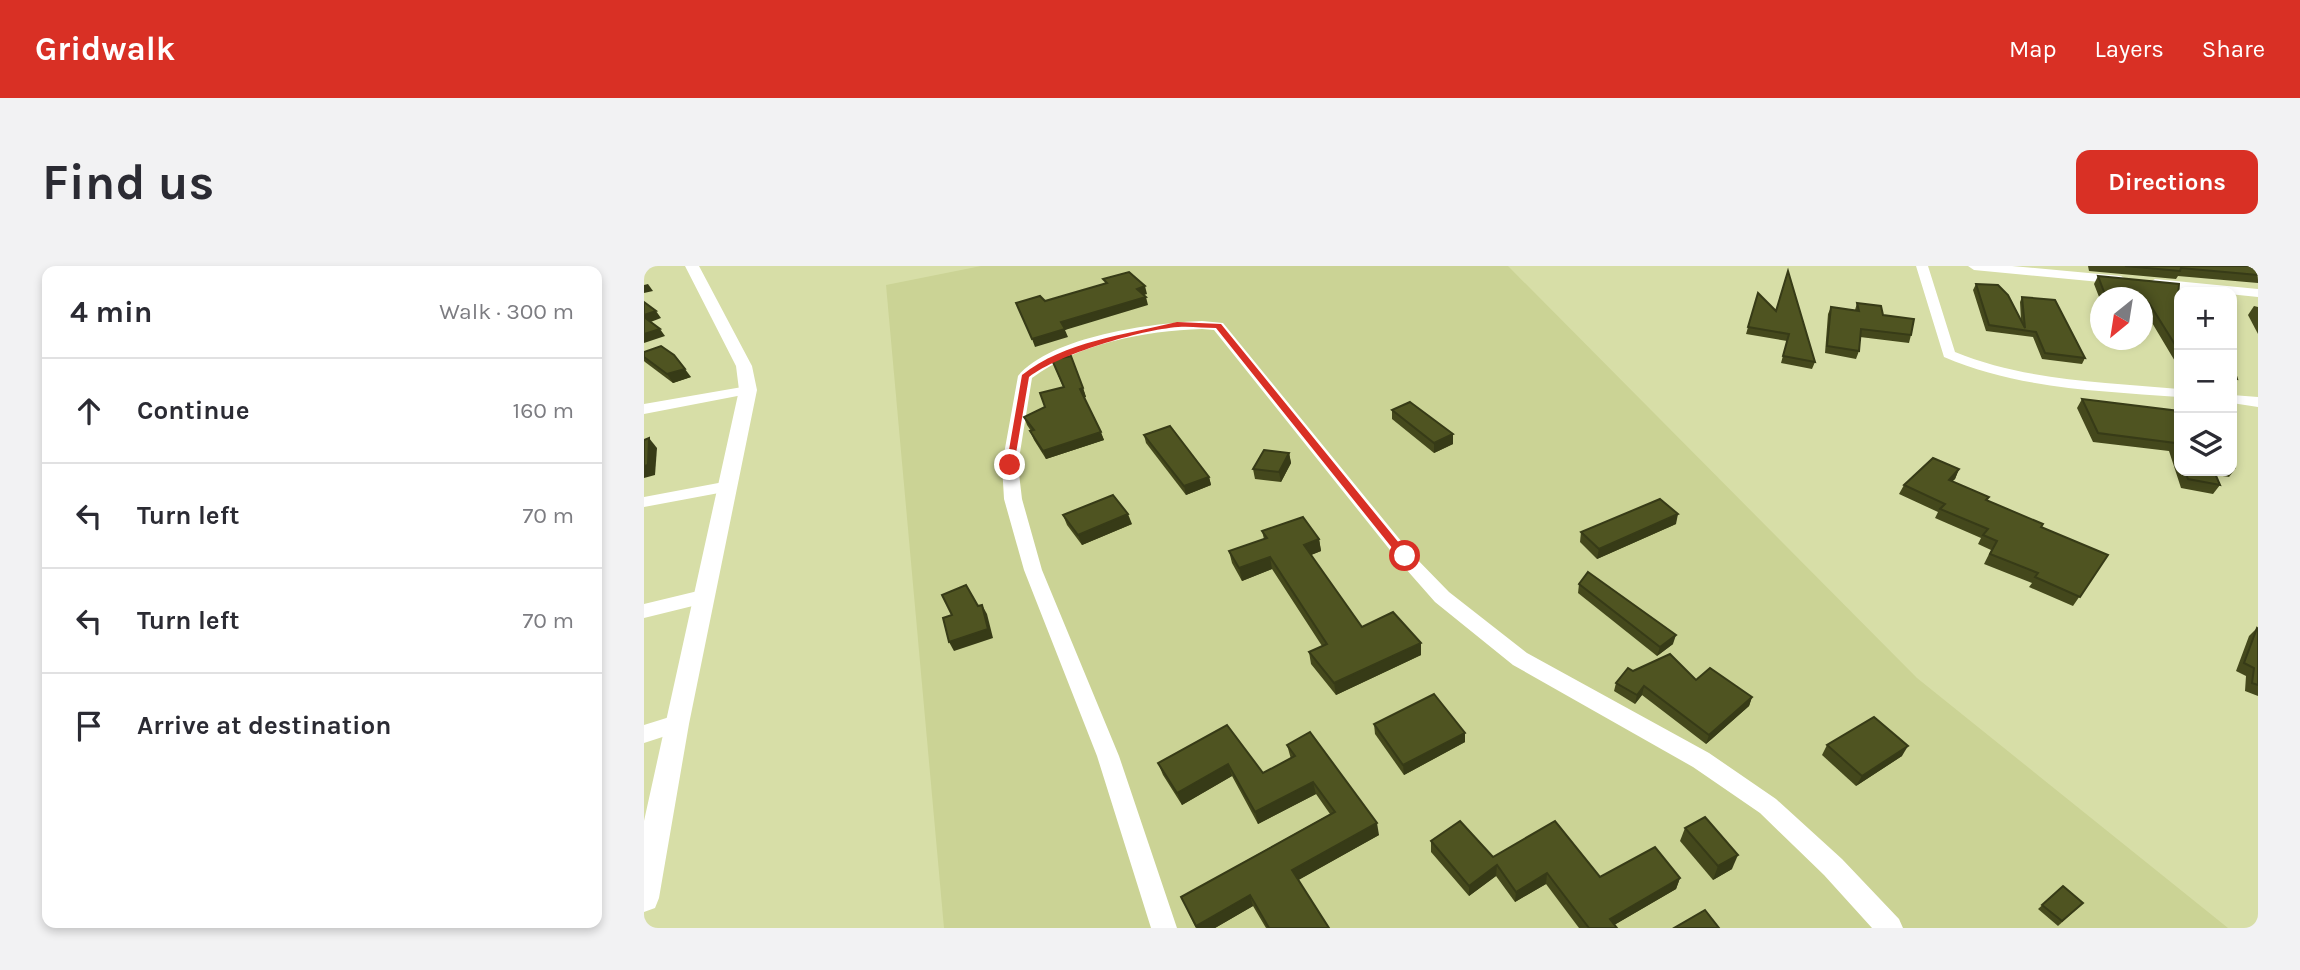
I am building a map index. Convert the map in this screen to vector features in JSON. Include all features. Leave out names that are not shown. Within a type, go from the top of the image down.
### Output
[{"type":"street","points":[[644,898],[702,597],[729,486],[748,390],[744,366],[692,266]]},
{"type":"street","points":[[1922,266],[1949,354],[1969,364],[2003,373],[2174,392]]},
{"type":"street","points":[[1974,266],[2258,293]]},
{"type":"street","points":[[1164,928],[1108,756],[1033,570],[1013,499],[1010,465],[1025,376],[1041,364],[1056,355],[1091,346],[1177,325],[1202,323],[1218,326],[1396,546],[1443,597],[1520,659],[1701,760],[1768,806],[1832,867],[1889,928]]},
{"type":"street","points":[[644,409],[748,390]]},
{"type":"street","points":[[2237,400],[2258,402]]},
{"type":"street","points":[[644,502],[729,486]]},
{"type":"street","points":[[644,611],[702,597]]},
{"type":"street","points":[[644,734],[676,724]]},
{"type":"shaded area","points":[[981,266],[1508,266],[1917,678],[2228,928],[944,928],[886,285]]},
{"type":"building","points":[[2125,266],[2258,266],[2258,275],[2181,268],[2180,271]]},
{"type":"building","points":[[1788,271],[1815,362],[1783,356],[1789,334],[1748,327],[1758,293],[1776,311]]},
{"type":"building","points":[[1129,272],[1145,286],[1137,289],[1146,297],[1061,322],[1065,329],[1032,339],[1016,303],[1040,296],[1045,301],[1107,283],[1103,279]]},
{"type":"building","points":[[2098,276],[2179,284],[2179,287],[2174,287],[2174,343],[2153,309],[2153,287],[2102,287]]},
{"type":"building","points":[[1976,284],[1998,285],[2008,295],[2025,328],[2022,297],[2055,300],[2085,358],[2045,353],[2036,332],[1989,325]]},
{"type":"building","points":[[644,302],[656,311],[644,315]]},
{"type":"building","points":[[1857,303],[1881,306],[1883,315],[1914,319],[1911,335],[1861,329],[1859,351],[1827,346],[1831,307],[1859,311]]},
{"type":"building","points":[[644,317],[660,329],[644,334]]},
{"type":"building","points":[[661,346],[674,355],[685,369],[667,374],[644,357],[644,352]]},
{"type":"building","points":[[1071,356],[1083,388],[1080,389],[1101,432],[1043,451],[1030,431],[1034,430],[1024,417],[1045,407],[1040,393],[1064,387],[1052,360]]},
{"type":"building","points":[[2082,399],[2174,410],[2174,443],[2098,433]]},
{"type":"building","points":[[1410,402],[1453,434],[1434,443],[1392,410]]},
{"type":"building","points":[[1170,426],[1209,477],[1184,486],[1144,435]]},
{"type":"building","points":[[649,438],[648,465],[644,466],[644,440]]},
{"type":"building","points":[[1264,450],[1289,453],[1279,472],[1253,469]]},
{"type":"building","points":[[1933,458],[1959,469],[1949,480],[1989,497],[1986,500],[2043,524],[2041,527],[2108,555],[2080,597],[2035,577],[2038,573],[1990,554],[1997,541],[1983,535],[1988,529],[1940,509],[1945,504],[1904,485]]},
{"type":"building","points":[[2187,476],[2216,476],[2220,485],[2188,479]]},
{"type":"building","points":[[1113,495],[1128,514],[1078,535],[1063,515]]},
{"type":"building","points":[[1660,499],[1678,514],[1599,549],[1581,532]]},
{"type":"building","points":[[1303,517],[1319,539],[1304,545],[1362,627],[1393,612],[1421,643],[1334,683],[1309,652],[1327,644],[1270,557],[1239,568],[1229,551],[1267,538],[1262,531]]},
{"type":"building","points":[[1588,572],[1676,635],[1660,647],[1579,584]]},
{"type":"building","points":[[966,585],[978,606],[982,605],[988,629],[949,642],[943,618],[952,615],[942,595]]},
{"type":"building","points":[[2257,628],[2258,685],[2252,683],[2254,668],[2244,663]]},
{"type":"building","points":[[1670,654],[1696,680],[1710,668],[1752,697],[1709,735],[1644,686],[1637,695],[1616,683],[1628,668],[1633,671]]},
{"type":"building","points":[[1434,694],[1465,733],[1403,765],[1374,724]]},
{"type":"building","points":[[1874,717],[1908,746],[1862,776],[1827,745]]},
{"type":"building","points":[[1227,725],[1263,773],[1295,756],[1287,745],[1310,732],[1377,823],[1292,870],[1329,928],[1269,928],[1250,895],[1196,926],[1181,897],[1335,812],[1313,782],[1255,812],[1228,764],[1177,793],[1158,763]]},
{"type":"building","points":[[1705,817],[1738,855],[1718,866],[1685,828]]},
{"type":"building","points":[[1460,821],[1493,857],[1555,821],[1600,877],[1655,847],[1680,878],[1610,919],[1617,928],[1589,928],[1547,873],[1516,892],[1497,865],[1469,886],[1431,841]]},
{"type":"building","points":[[2063,886],[2083,903],[2062,921],[2042,905]]},
{"type":"building","points":[[1705,910],[1719,928],[1674,928]]},
{"type":"route","points":[[1010,465],[1025,376],[1041,364],[1056,355],[1177,325],[1202,323],[1218,326],[1405,556]]}]
